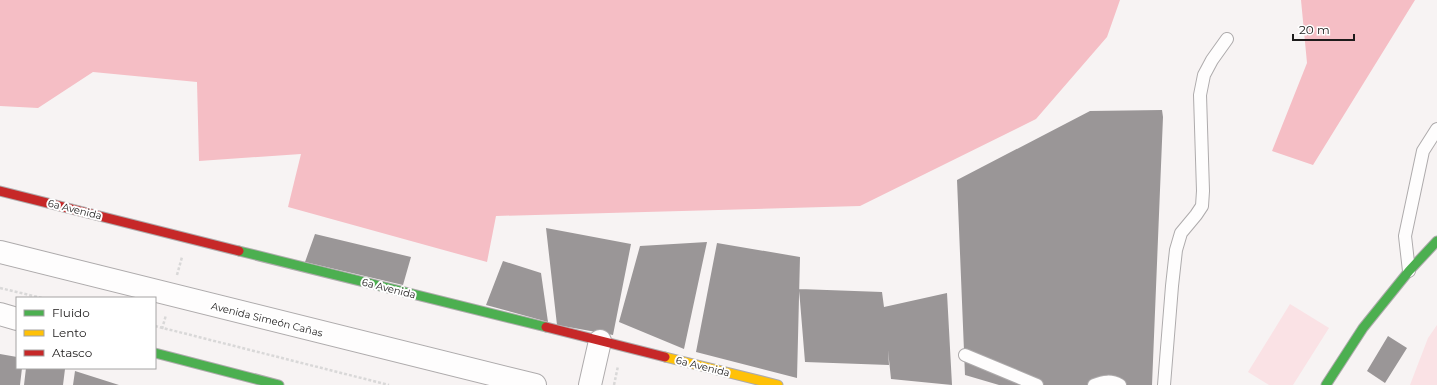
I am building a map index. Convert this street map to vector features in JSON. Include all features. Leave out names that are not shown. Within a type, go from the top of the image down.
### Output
[{"type":"street","name":"6a Avenida","points":[[0,191],[778,385]]},
{"type":"street","points":[[1326,385],[1363,328],[1409,271],[1437,241]]},
{"type":"street","name":"Avenida Simeón Cañas","points":[[0,252],[535,385]]},
{"type":"street","points":[[0,314],[16,319]]},
{"type":"street","points":[[590,385],[600,341]]},
{"type":"street","points":[[156,353],[279,385]]},
{"type":"lane","points":[[1164,385],[1176,250],[1181,233],[1202,206],[1203,191],[1200,95],[1204,75],[1212,60],[1227,40]]},
{"type":"lane","points":[[1409,271],[1405,236],[1423,151],[1437,130]]},
{"type":"lane","points":[[965,355],[1037,385]]},
{"type":"lane","points":[[1094,385],[1103,381],[1114,382],[1120,385]]},
{"type":"path","points":[[0,288],[38,297]]},
{"type":"path","points":[[156,326],[389,385]]},
{"type":"shaded area","points":[[0,0],[1120,0],[1107,37],[1036,119],[860,206],[496,216],[487,262],[288,207],[301,154],[199,161],[197,82],[93,72],[38,108],[0,106]]},
{"type":"shaded area","points":[[1301,0],[1415,0],[1313,165],[1272,151],[1307,63]]},
{"type":"shaded area","points":[[1290,304],[1329,328],[1293,385],[1269,385],[1248,372]]},
{"type":"shaded area","points":[[1437,325],[1437,385],[1410,385],[1428,338]]},
{"type":"building","points":[[1162,110],[1163,117],[1152,385],[999,385],[965,375],[957,180],[1090,111]]},
{"type":"building","points":[[546,228],[631,244],[613,335],[557,325]]},
{"type":"building","points":[[315,234],[411,257],[403,285],[305,262]]},
{"type":"building","points":[[707,242],[684,349],[619,322],[640,246]]},
{"type":"building","points":[[717,243],[800,257],[797,378],[696,352]]},
{"type":"building","points":[[503,261],[541,273],[548,322],[486,305]]},
{"type":"building","points":[[799,289],[882,292],[884,307],[947,293],[952,385],[891,379],[888,350],[889,365],[805,362]]},
{"type":"building","points":[[1388,336],[1407,348],[1385,383],[1367,371]]},
{"type":"building","points":[[0,354],[16,357],[16,369],[22,369],[20,385],[0,385]]},
{"type":"building","points":[[26,369],[65,369],[63,385],[24,385]]},
{"type":"building","points":[[75,371],[119,385],[73,385]]},
{"type":"traffic: fast","points":[[1326,385],[1363,328],[1409,271],[1437,241]]},
{"type":"traffic: fast","points":[[239,251],[546,327]]},
{"type":"traffic: fast","points":[[156,353],[279,385]]},
{"type":"traffic: slow","points":[[665,357],[778,385]]},
{"type":"traffic: jam","points":[[0,191],[239,251]]},
{"type":"traffic: jam","points":[[546,327],[665,357]]}]
